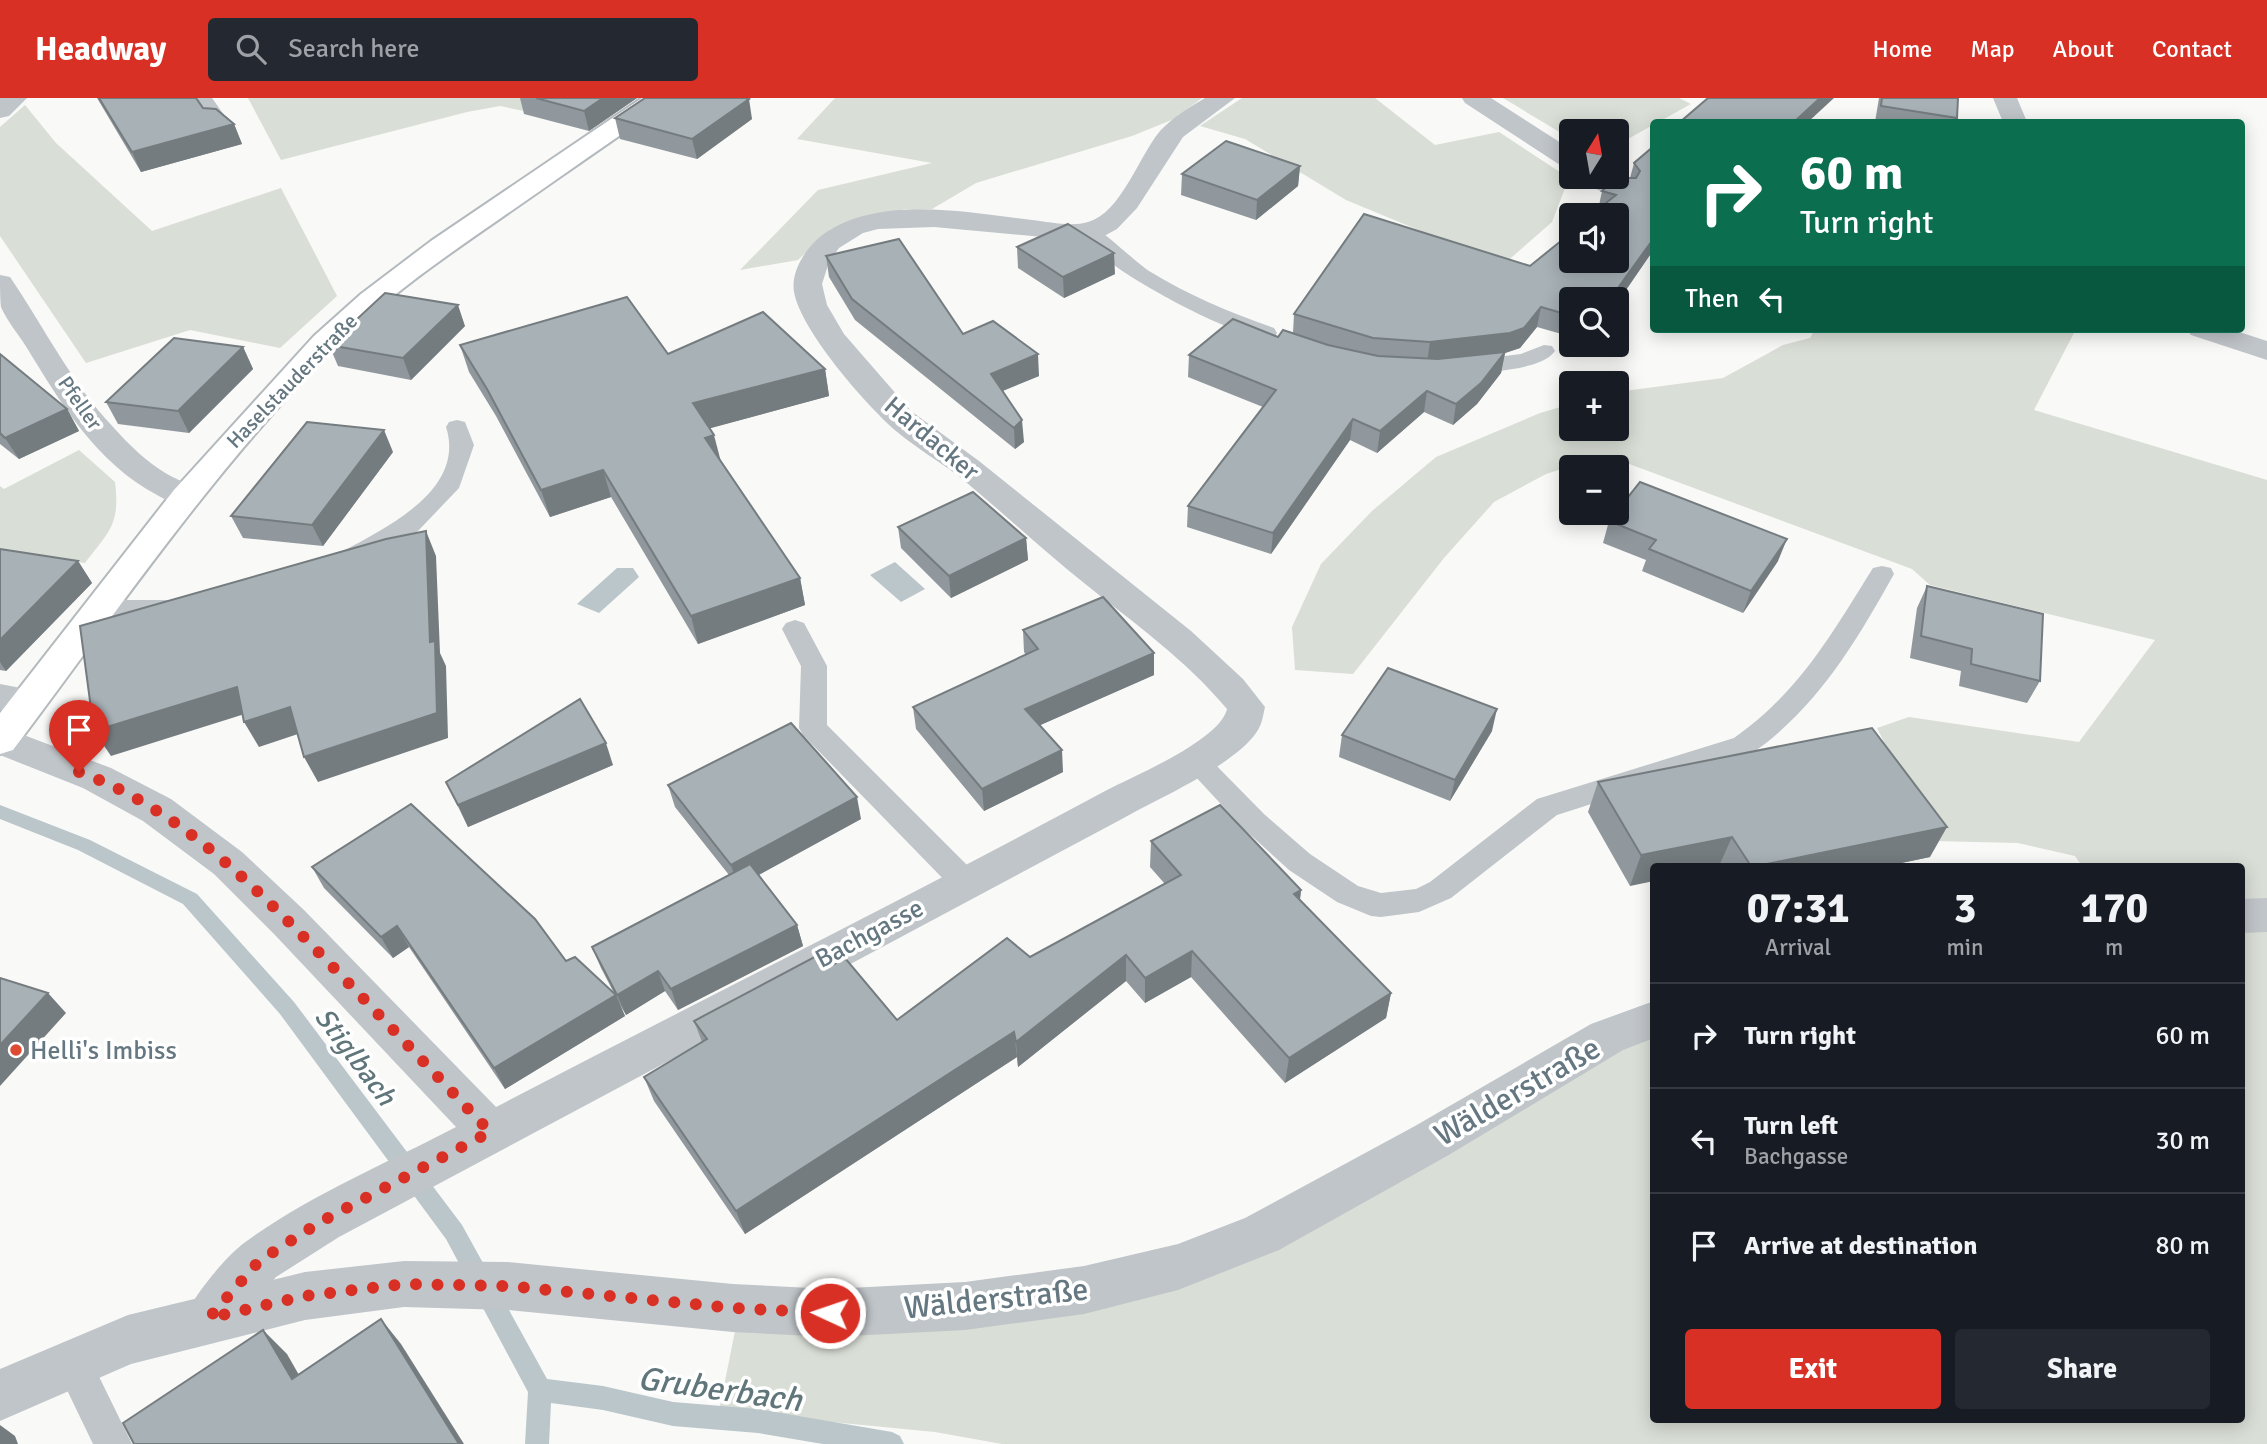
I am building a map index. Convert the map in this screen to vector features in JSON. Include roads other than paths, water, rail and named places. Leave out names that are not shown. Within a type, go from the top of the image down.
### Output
[{"type":"main road","name":"Haselstauderstraße","points":[[0,740],[14,699],[99,609],[234,440],[324,342],[371,300],[441,247],[658,98]]},
{"type":"street","points":[[0,111],[15,98]]},
{"type":"street","points":[[1090,230],[1098,229],[1126,205],[1158,150],[1171,134],[1223,98]]},
{"type":"street","points":[[1474,98],[1559,154]]},
{"type":"street","points":[[2005,98],[2014,119]]},
{"type":"street","name":"Hardacker","points":[[1090,230],[1055,230],[935,219],[900,218],[868,223],[836,236],[814,261],[807,289],[814,310],[841,349],[901,419],[966,467],[1102,579],[1170,630],[1227,683],[1246,707],[1242,725]]},
{"type":"street","name":"Pfeller","points":[[0,283],[82,410],[115,450],[163,488],[186,497]]},
{"type":"street","points":[[2213,333],[2267,351]]},
{"type":"street","name":"Bachgasse","points":[[209,1318],[259,1261],[322,1221],[1195,761],[1212,751],[1242,725]]},
{"type":"street","points":[[0,740],[97,778],[157,810],[228,863],[298,931],[482,1138]]},
{"type":"street","points":[[2245,916],[2267,915]]},
{"type":"street","name":"Wälderstraße","points":[[0,1395],[128,1340],[209,1318],[331,1292],[404,1284],[508,1286],[733,1308],[830,1313],[965,1306],[1084,1290],[1178,1267],[1262,1234],[1431,1141],[1607,1037],[1650,1021]]},
{"type":"lane","points":[[203,98],[220,122]]},
{"type":"lane","points":[[1090,230],[1098,243],[1117,260],[1174,292],[1233,322],[1288,341]]},
{"type":"lane","points":[[1441,369],[1526,360],[1544,351]]},
{"type":"lane","points":[[335,563],[361,554],[409,525],[451,483],[463,445],[457,427]]},
{"type":"lane","points":[[1195,761],[1244,811],[1328,884],[1373,905],[1422,900],[1455,880],[1547,807],[1744,745],[1765,732],[1813,686],[1836,655],[1882,574]]},
{"type":"lane","points":[[99,609],[167,610],[201,604]]},
{"type":"lane","points":[[795,629],[814,666],[813,729],[966,883]]},
{"type":"lane","points":[[73,1363],[113,1444]]},
{"type":"waterway","name":"Stiglbach","points":[[0,812],[84,845],[190,899],[287,1008],[454,1232],[540,1390]]},
{"type":"waterway","name":"Stiglbach","points":[[537,1444],[540,1390]]},
{"type":"waterway","name":"Gruberbach","points":[[540,1390],[603,1398],[673,1414],[758,1421],[892,1444]]},
{"type":"place","name":"Helli's Imbiss","points":[[16,1050]]}]
